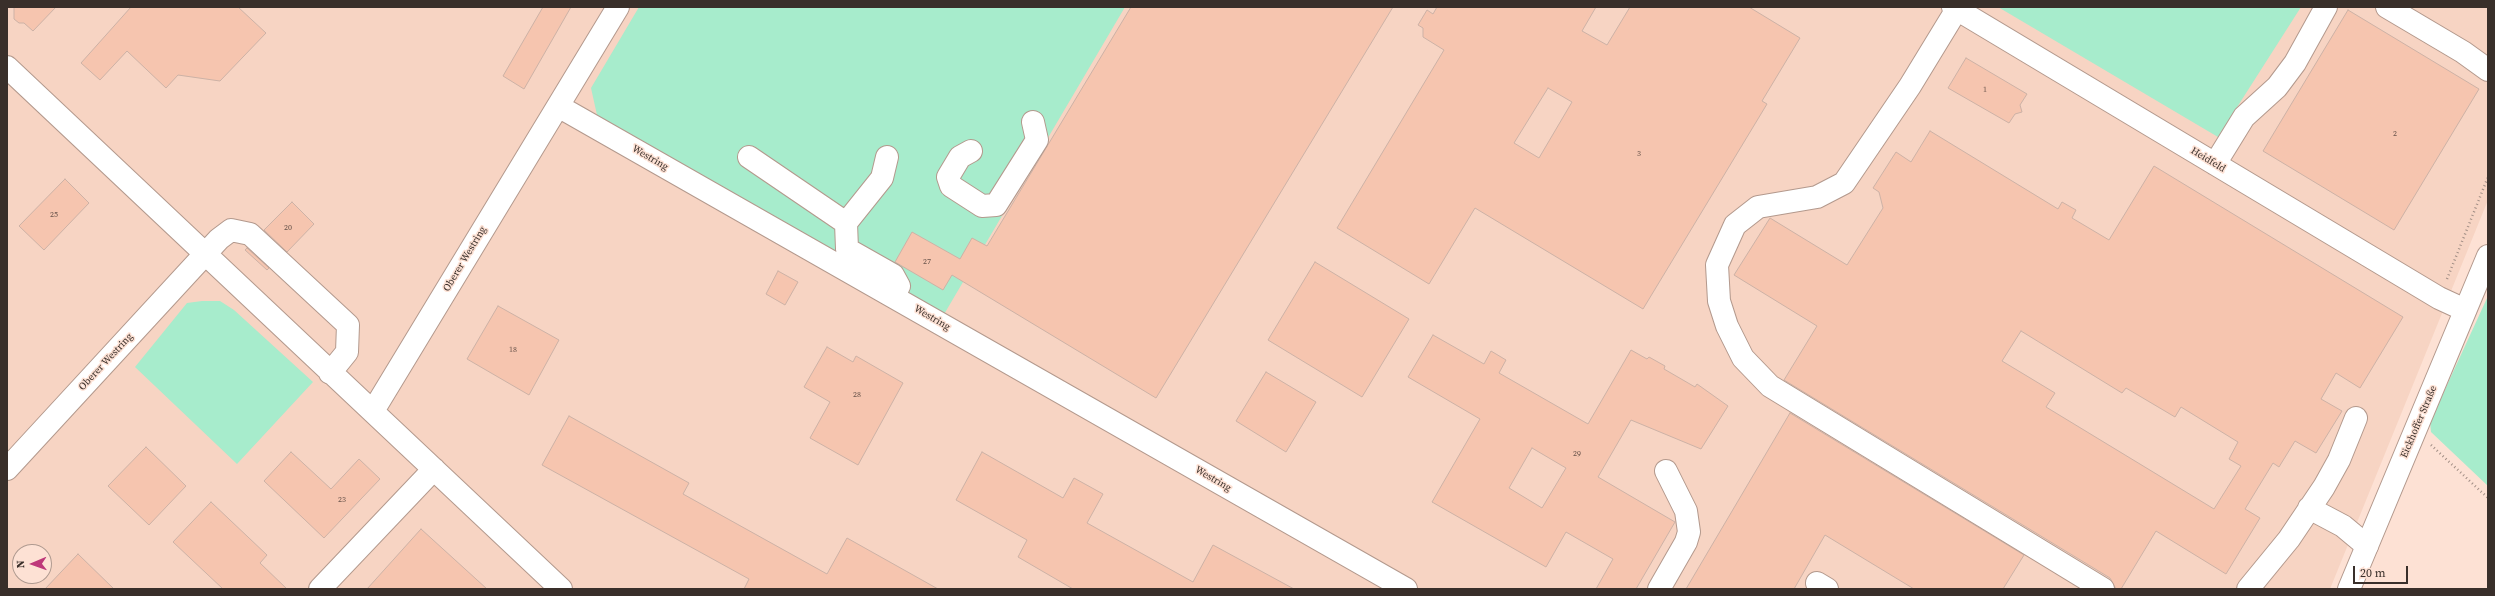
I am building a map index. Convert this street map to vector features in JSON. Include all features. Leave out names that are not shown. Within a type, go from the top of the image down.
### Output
[{"type":"street","points":[[558,106],[618,7]]},
{"type":"street","points":[[2215,164],[2244,117],[2277,87],[2294,63],[2326,7]]},
{"type":"street","points":[[2387,7],[2463,52],[2488,70]]},
{"type":"street","points":[[1955,8],[1910,86],[1844,183],[1817,197],[1758,206],[1735,225],[1717,265],[1719,301],[1727,326],[1743,358],[1770,386],[2103,589]]},
{"type":"street","name":"Heidfeld","points":[[1955,8],[2440,298],[2466,310]]},
{"type":"street","points":[[7,67],[330,373],[373,411],[561,589]]},
{"type":"street","name":"Westring","points":[[558,106],[1406,589]]},
{"type":"street","name":"Oberer Westring","points":[[373,411],[558,106]]},
{"type":"street","points":[[971,151],[960,157],[948,177],[951,186],[982,206],[996,205],[1037,140],[1033,122]]},
{"type":"street","points":[[749,157],[846,223]]},
{"type":"street","points":[[887,157],[882,178],[846,223],[847,249],[893,275],[899,286],[893,296]]},
{"type":"street","name":"Oberer Westring","points":[[7,469],[219,239],[232,230],[250,234],[348,325],[347,352],[330,373]]},
{"type":"street","name":"Eickhoffer Straße","points":[[2349,589],[2488,256]]},
{"type":"street","points":[[2248,589],[2289,539],[2309,508],[2339,460],[2356,418]]},
{"type":"street","points":[[320,589],[434,469]]},
{"type":"street","points":[[1659,589],[1686,542],[1689,532],[1686,511],[1666,471]]},
{"type":"street","points":[[2309,508],[2343,526],[2367,546]]},
{"type":"path","points":[[2440,298],[2488,177]]},
{"type":"path","points":[[2414,434],[2427,441],[2488,498]]},
{"type":"shaded area","points":[[7,7],[2488,7],[2488,200],[2330,589],[7,589]]},
{"type":"green space","points":[[639,7],[1125,7],[943,316],[597,115],[591,88]]},
{"type":"green space","points":[[1998,7],[2301,7],[2218,137]]},
{"type":"green space","points":[[2488,296],[2488,486],[2431,432],[2430,422]]},
{"type":"green space","points":[[220,301],[234,310],[313,382],[237,464],[135,367],[187,303]]},
{"type":"building","points":[[14,7],[56,7],[33,31],[24,23],[19,23],[14,19]]},
{"type":"building","points":[[131,7],[238,7],[266,33],[220,81],[178,75],[166,88],[127,51],[100,80],[81,63]]},
{"type":"building","points":[[543,7],[571,7],[524,89],[503,76]]},
{"type":"building","points":[[1131,7],[1393,7],[1156,398],[952,275],[943,290],[895,262],[912,232],[960,259],[972,238],[987,246]]},
{"type":"building","points":[[1437,7],[1596,7],[1582,31],[1607,45],[1630,7],[1749,7],[1800,38],[1762,101],[1767,104],[1643,309],[1475,208],[1429,284],[1337,228],[1444,50],[1423,37],[1423,28],[1418,25],[1427,10],[1433,14]],"holes":[[[1548,88],[1572,102],[1539,158],[1514,143]]]},
{"type":"building","points":[[2348,10],[2479,89],[2394,230],[2263,151]]},
{"type":"building","points":[[1966,58],[2027,94],[2020,105],[2022,112],[2015,114],[2009,123],[1948,88]]},
{"type":"building","points":[[1930,131],[2058,209],[2062,202],[2076,210],[2072,218],[2109,240],[2154,166],[2403,317],[2360,388],[2336,373],[2321,399],[2342,411],[2316,453],[2295,441],[2279,467],[2273,463],[2245,509],[2260,518],[2226,574],[2156,531],[2121,589],[2116,589],[2110,578],[1784,380],[1817,326],[1734,275],[1770,218],[1847,265],[1883,208],[1879,192],[1873,188],[1896,152],[1911,162]],"holes":[[[2021,331],[2122,393],[2126,388],[2175,417],[2181,407],[2238,442],[2229,459],[2241,466],[2214,509],[2046,407],[2055,393],[2002,361]]]},
{"type":"building","points":[[65,179],[89,203],[44,250],[19,226]]},
{"type":"building","points":[[292,202],[314,224],[287,252],[264,230]]},
{"type":"building","points":[[247,248],[269,268],[267,270],[245,250]]},
{"type":"building","points":[[1315,262],[1409,319],[1362,397],[1268,340]]},
{"type":"building","points":[[778,271],[798,282],[785,305],[766,294]]},
{"type":"building","points":[[498,306],[559,340],[529,395],[467,359]]},
{"type":"building","points":[[1433,335],[1484,364],[1491,351],[1506,360],[1499,373],[1588,424],[1631,350],[1647,359],[1649,357],[1665,366],[1664,369],[1695,387],[1697,384],[1728,406],[1701,449],[1631,420],[1598,477],[1675,522],[1636,589],[1596,589],[1613,559],[1566,532],[1546,567],[1432,502],[1480,419],[1408,377]],"holes":[[[1532,448],[1566,468],[1542,508],[1509,488]]]},
{"type":"building","points":[[827,347],[853,362],[856,356],[903,383],[858,465],[810,438],[830,402],[804,387]]},
{"type":"building","points":[[1266,372],[1316,402],[1286,452],[1236,421]]},
{"type":"building","points":[[1790,413],[2024,555],[2003,589],[1914,589],[1825,535],[1794,589],[1686,589]]},
{"type":"building","points":[[569,416],[689,483],[683,494],[827,574],[847,538],[938,589],[744,589],[749,579],[542,465]]},
{"type":"building","points":[[146,447],[186,486],[149,525],[108,486]]},
{"type":"building","points":[[291,452],[331,489],[359,459],[380,479],[324,538],[264,481]]},
{"type":"building","points":[[982,452],[1063,498],[1074,478],[1103,494],[1087,523],[1193,582],[1213,545],[1294,589],[1073,589],[1018,557],[1027,540],[956,500]]},
{"type":"building","points":[[211,502],[267,555],[260,563],[287,589],[223,589],[173,542]]},
{"type":"building","points":[[421,529],[487,589],[367,589]]},
{"type":"building","points":[[78,554],[114,589],[45,589],[50,584],[52,584],[52,582]]}]
